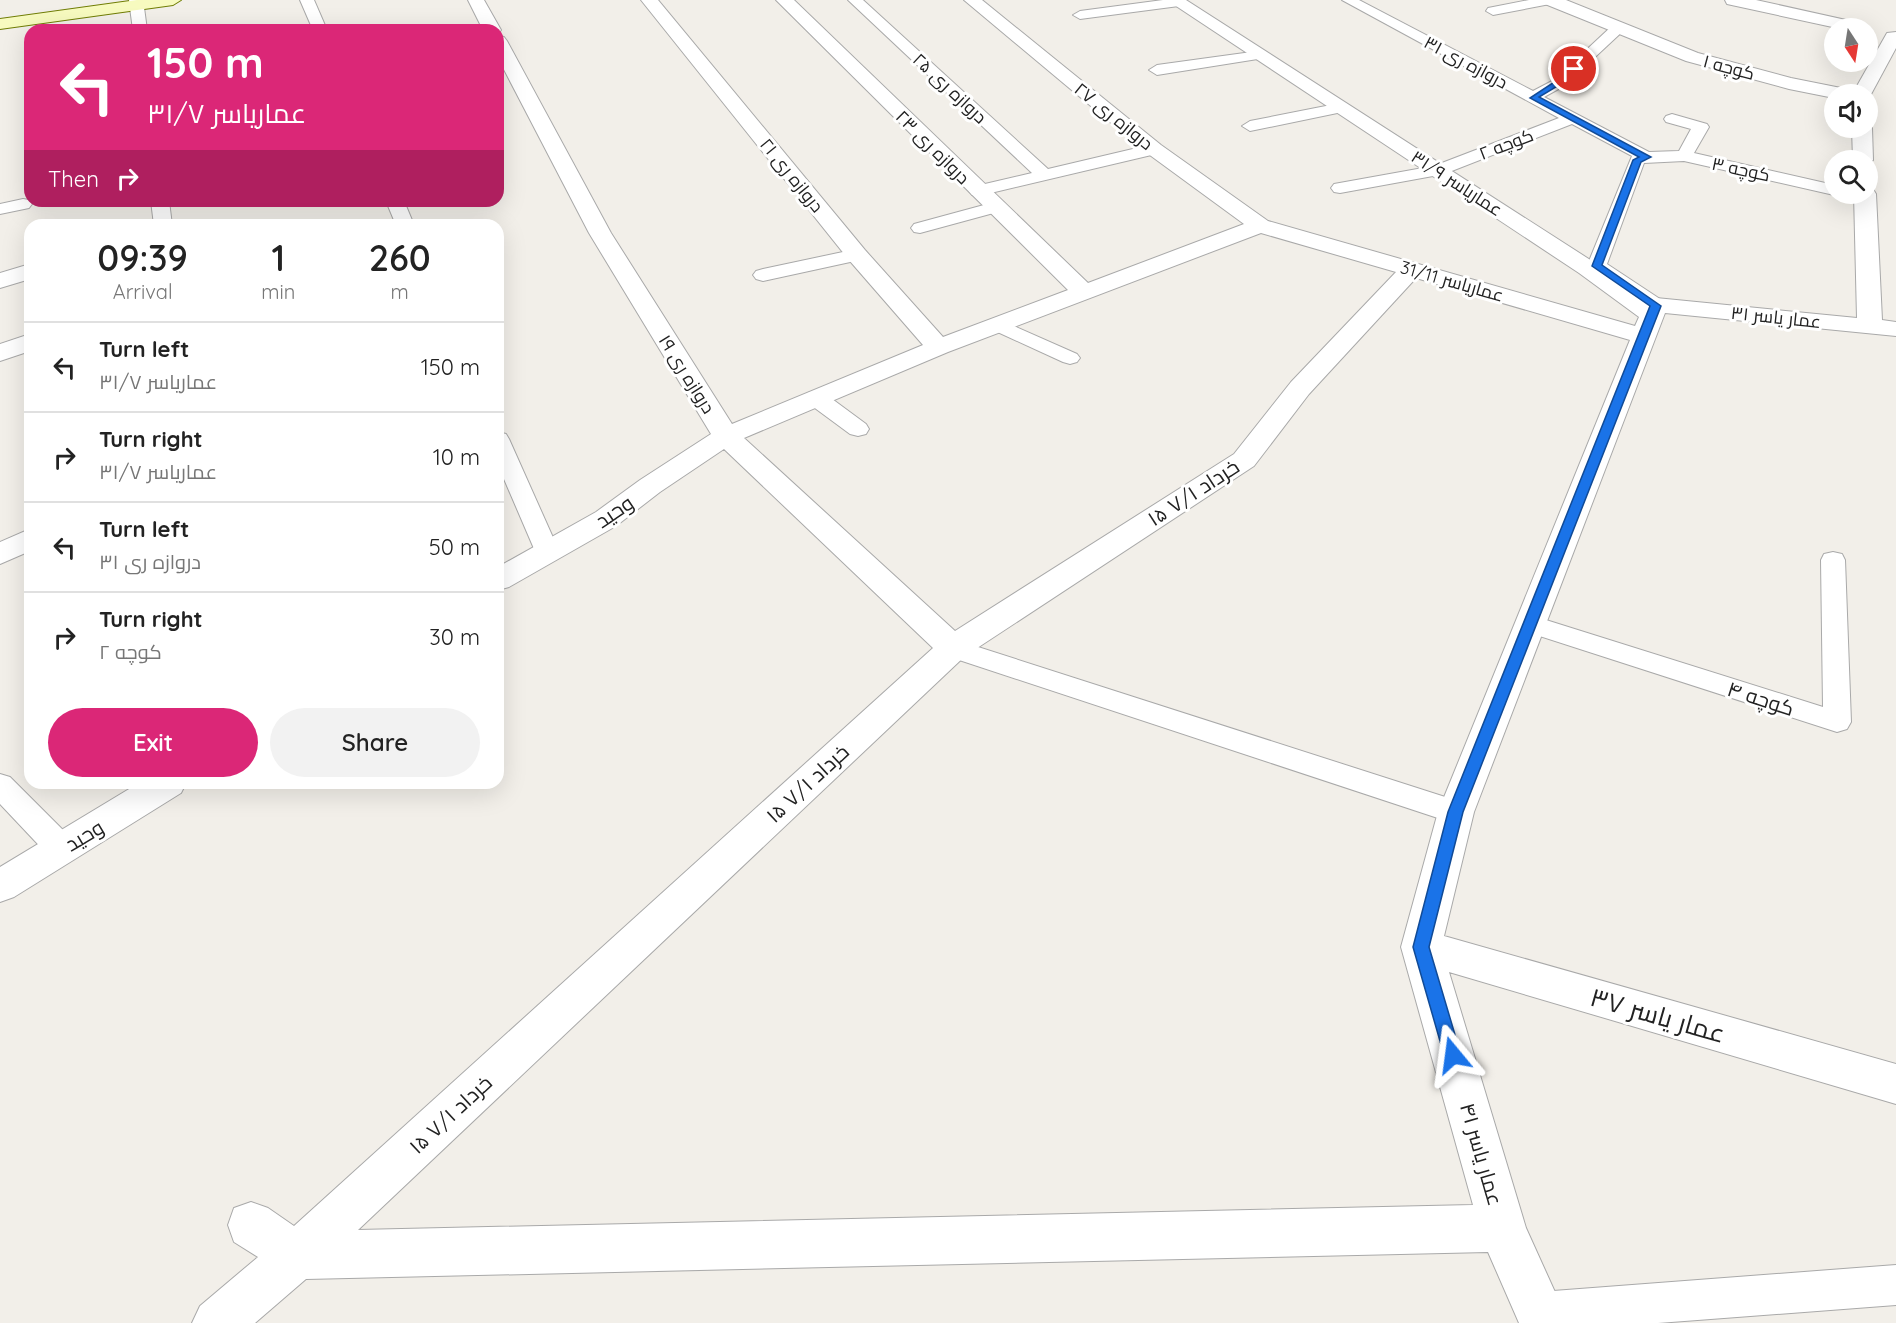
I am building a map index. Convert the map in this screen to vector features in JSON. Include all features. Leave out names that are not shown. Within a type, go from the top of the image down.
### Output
[{"type":"main road","points":[[0,24],[136,3],[173,0]]},
{"type":"street","points":[[476,0],[489,24]]},
{"type":"street","name":"دروازه ری ۲۱","points":[[649,0],[857,255],[939,347]]},
{"type":"street","name":"دروازه ری ۲۳","points":[[784,0],[994,207],[1084,292]]},
{"type":"street","name":"دروازه ری ۲۷","points":[[972,0],[1154,149],[1260,226]]},
{"type":"street","name":"کوچه ۱","points":[[1550,0],[1724,67],[1824,90]]},
{"type":"street","points":[[1733,0],[1824,21]]},
{"type":"street","name":"عماریاسر ۳۱/۹","points":[[1177,1],[1587,268],[1650,319]]},
{"type":"street","points":[[1868,84],[1895,37],[1878,33]]},
{"type":"street","name":"دروازه ری ۱۹","points":[[504,52],[600,233],[726,436],[953,648]]},
{"type":"street","points":[[1862,204],[1870,327]]},
{"type":"street","name":"وحید","points":[[504,576],[606,519],[650,486],[726,436],[939,347],[1260,226]]},
{"type":"street","name":"عماریاسر 31/11","points":[[1260,226],[1412,269],[1650,319]]},
{"type":"street","name":"۱۵ خرداد ۷/۱","points":[[217,1323],[297,1255],[953,648],[1244,460],[1300,388],[1412,269]]},
{"type":"street","points":[[0,281],[24,273]]},
{"type":"street","points":[[1421,947],[1456,812],[1650,319]]},
{"type":"street","name":"عمار یاسر ۳۱","points":[[1650,319],[1896,329]]},
{"type":"street","points":[[0,353],[24,344]]},
{"type":"street","points":[[0,554],[24,542]]},
{"type":"street","name":"وحید","points":[[0,886],[158,789]]},
{"type":"street","name":"عمار یاسر ۳۷","points":[[1421,947],[1896,1084]]},
{"type":"street","name":"عمار یاسر ۴۱","points":[[1421,947],[1503,1228],[1515,1262],[1542,1318]]},
{"type":"street","points":[[251,1226],[297,1255],[1503,1228]]},
{"type":"lane","points":[[307,0],[317,24]]},
{"type":"lane","name":"دروازه ری ۲۵","points":[[855,0],[1045,176]]},
{"type":"lane","name":"دروازه ری ۳۱","points":[[1349,0],[1646,157]]},
{"type":"lane","points":[[1493,11],[1550,0]]},
{"type":"lane","points":[[1080,15],[1177,1]]},
{"type":"lane","points":[[136,3],[139,24]]},
{"type":"lane","name":"کوچه ۲","points":[[1533,98],[1559,83],[1618,28]]},
{"type":"lane","points":[[1179,54],[1193,65]]},
{"type":"lane","points":[[1157,70],[1259,55]]},
{"type":"lane","points":[[1250,126],[1341,108]]},
{"type":"lane","name":"کوچه ۲","points":[[1340,188],[1438,170],[1573,118]]},
{"type":"lane","points":[[1672,119],[1701,127],[1684,156]]},
{"type":"lane","points":[[978,191],[1154,149]]},
{"type":"lane","name":"کوچه ۳","points":[[1646,157],[1684,156],[1824,188]]},
{"type":"lane","points":[[1646,157],[1637,160],[1597,266],[1650,319]]},
{"type":"lane","points":[[0,209],[23,204]]},
{"type":"lane","points":[[920,228],[994,207]]},
{"type":"lane","points":[[763,275],[857,255]]},
{"type":"lane","points":[[998,325],[1070,358]]},
{"type":"lane","points":[[816,398],[858,429]]},
{"type":"lane","points":[[504,453],[547,551]]},
{"type":"lane","name":"کوچه ۴","points":[[1530,624],[1837,722],[1833,560]]},
{"type":"lane","points":[[953,648],[1456,812]]},
{"type":"lane","points":[[0,785],[61,848]]},
{"type":"lane","points":[[1542,1318],[1896,1285]]},
{"type":"route","points":[[1453,1055],[1421,947],[1456,812],[1656,306],[1597,266],[1637,160],[1646,157],[1533,98],[1559,83],[1574,69]]}]
